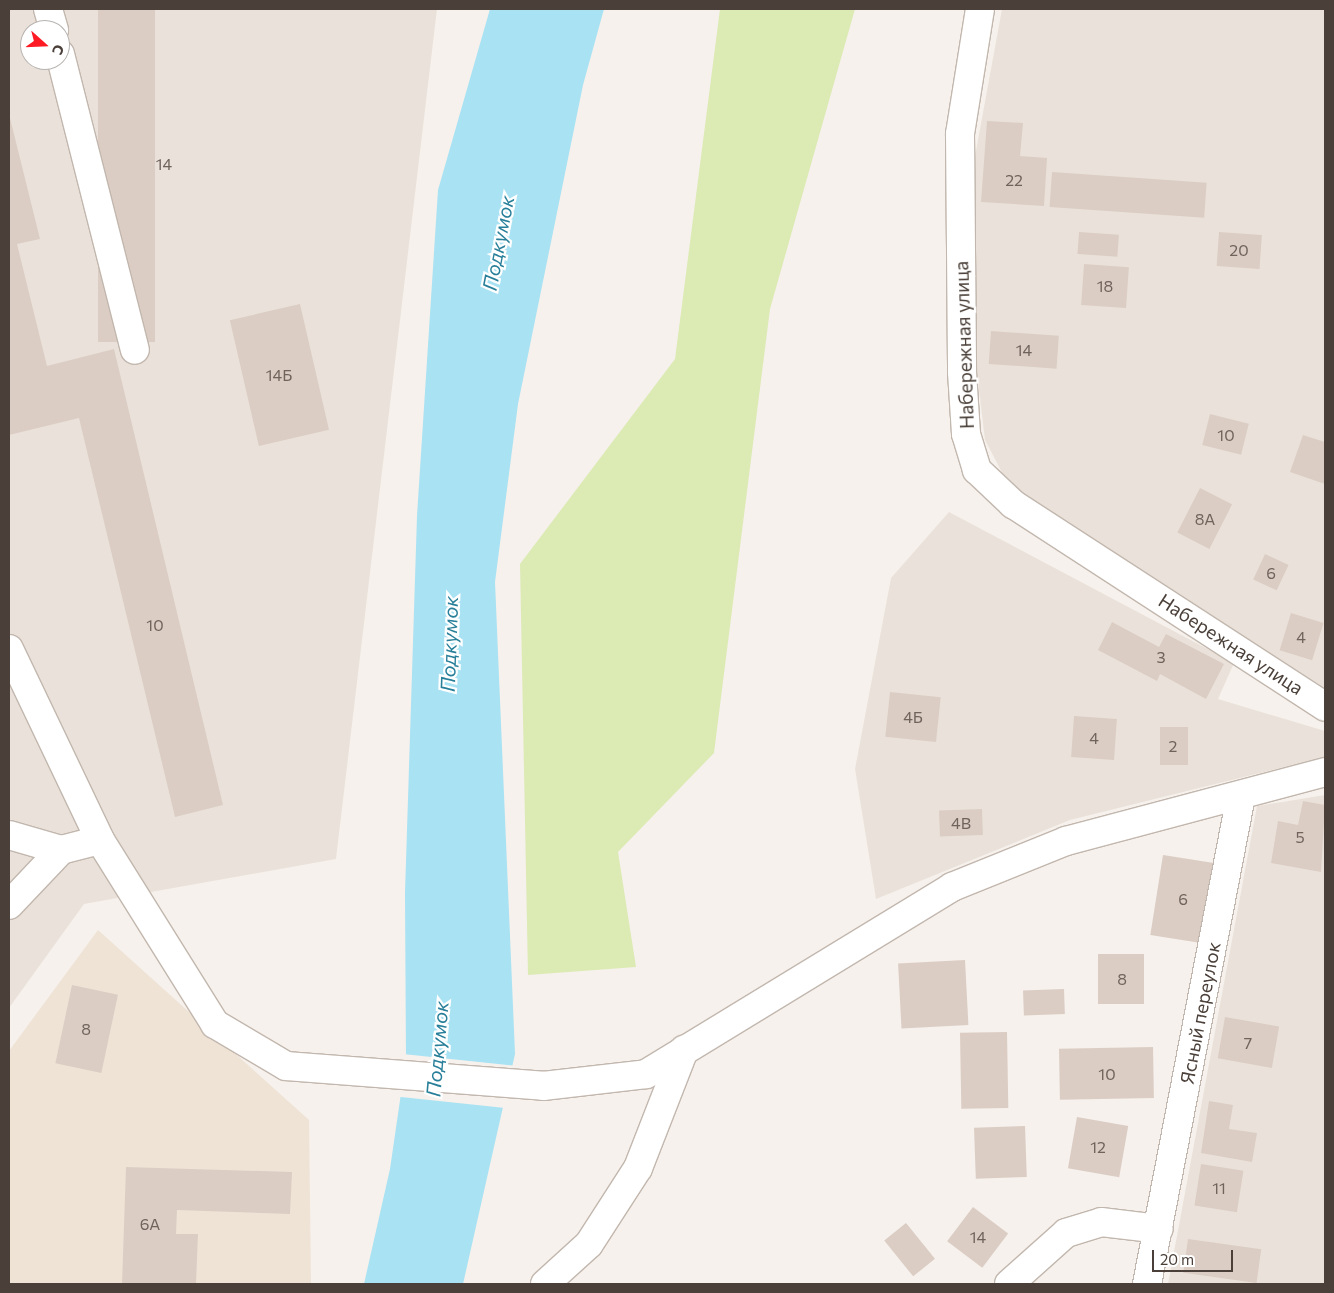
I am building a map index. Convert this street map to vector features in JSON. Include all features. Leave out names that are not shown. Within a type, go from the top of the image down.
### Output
[{"type":"street","name":"Набережная улица","points":[[980,9],[960,134],[962,372],[966,434],[977,470],[1013,504],[1325,707]]},
{"type":"street","points":[[64,70],[135,350]]},
{"type":"street","points":[[9,649],[100,840],[215,1024],[286,1066],[543,1086],[646,1074],[952,887],[1066,841],[1241,797],[1325,772]]},
{"type":"street","name":"Ясный переулок","points":[[1147,1284],[1241,797]]},
{"type":"street","points":[[9,835],[61,850],[100,840]]},
{"type":"street","points":[[9,905],[61,850]]},
{"type":"street","points":[[545,1284],[589,1244],[638,1168],[684,1050]]},
{"type":"street","points":[[1009,1284],[1066,1233],[1101,1222],[1159,1229]]},
{"type":"shaded area","points":[[9,9],[437,9],[336,859],[84,904],[9,1008]]},
{"type":"shaded area","points":[[1002,9],[1325,9],[1325,688],[1010,488],[985,440],[977,373],[973,167]]},
{"type":"shaded area","points":[[949,512],[1234,663],[1218,699],[1325,731],[1325,757],[1070,820],[876,899],[855,769],[891,578]]},
{"type":"shaded area","points":[[1325,795],[1325,1284],[1168,1284],[1257,806]]},
{"type":"shaded area","points":[[98,930],[309,1120],[311,1284],[9,1284],[9,1051]]},
{"type":"green space","points":[[720,9],[855,9],[770,309],[714,753],[618,852],[636,967],[528,975],[520,564],[675,359]]},
{"type":"water","name":"Подкумок","points":[[490,9],[604,9],[583,85],[518,404],[495,582],[515,1054],[463,1284],[364,1284],[390,1169],[406,1059],[405,893],[417,516],[438,190]]},
{"type":"pier","points":[[403,1054],[515,1066],[511,1109],[399,1097]]},
{"type":"building","points":[[98,9],[155,9],[155,342],[98,342]]},
{"type":"building","points":[[9,114],[40,239],[17,244],[47,366],[114,349],[223,805],[175,817],[79,418],[9,435]]},
{"type":"building","points":[[987,121],[1023,123],[1020,156],[1047,158],[1044,206],[981,202]]},
{"type":"building","points":[[1052,172],[1207,183],[1204,218],[1050,207]]},
{"type":"building","points":[[1079,232],[1119,235],[1117,257],[1077,254]]},
{"type":"building","points":[[1219,232],[1262,235],[1260,269],[1217,266]]},
{"type":"building","points":[[1084,264],[1129,267],[1126,308],[1081,305]]},
{"type":"building","points":[[300,304],[329,430],[259,446],[230,320]]},
{"type":"building","points":[[991,331],[1059,336],[1057,369],[989,364]]},
{"type":"building","points":[[1210,414],[1249,424],[1241,455],[1202,445]]},
{"type":"building","points":[[1303,435],[1325,442],[1325,484],[1290,472]]},
{"type":"building","points":[[1200,488],[1232,504],[1209,549],[1177,533]]},
{"type":"building","points":[[1265,554],[1289,565],[1277,590],[1253,579]]},
{"type":"building","points":[[1291,613],[1324,623],[1312,660],[1280,650]]},
{"type":"building","points":[[1112,622],[1159,647],[1166,634],[1224,664],[1206,699],[1160,674],[1157,681],[1098,650]]},
{"type":"building","points":[[890,692],[941,697],[936,742],[885,737]]},
{"type":"building","points":[[1074,716],[1117,719],[1114,760],[1071,757]]},
{"type":"building","points":[[1160,727],[1188,727],[1188,765],[1160,765]]},
{"type":"building","points":[[1303,801],[1325,805],[1321,872],[1271,863],[1278,821],[1298,825]]},
{"type":"building","points":[[982,809],[983,835],[940,836],[939,811]]},
{"type":"building","points":[[1163,855],[1215,863],[1203,943],[1150,935]]},
{"type":"building","points":[[1098,954],[1144,954],[1144,1004],[1098,1004]]},
{"type":"building","points":[[965,960],[968,1025],[901,1028],[898,964]]},
{"type":"building","points":[[72,985],[118,995],[101,1073],[55,1063]]},
{"type":"building","points":[[1064,989],[1065,1014],[1024,1015],[1023,990]]},
{"type":"building","points":[[1225,1017],[1279,1027],[1272,1068],[1218,1058]]},
{"type":"building","points":[[1007,1032],[1008,1108],[961,1109],[960,1033]]},
{"type":"building","points":[[1153,1047],[1154,1098],[1060,1100],[1059,1049]]},
{"type":"building","points":[[1209,1101],[1233,1105],[1229,1129],[1257,1133],[1252,1162],[1201,1153]]},
{"type":"building","points":[[1077,1117],[1128,1126],[1119,1177],[1068,1168]]},
{"type":"building","points":[[1025,1126],[1027,1177],[976,1179],[974,1128]]},
{"type":"building","points":[[1201,1164],[1243,1171],[1237,1212],[1194,1205]]},
{"type":"building","points":[[126,1167],[292,1172],[290,1214],[177,1210],[176,1234],[198,1234],[196,1284],[122,1284]]},
{"type":"building","points":[[973,1207],[1008,1233],[982,1268],[947,1241]]},
{"type":"building","points":[[906,1223],[935,1259],[913,1276],[884,1241]]},
{"type":"building","points":[[1188,1239],[1261,1249],[1257,1283],[1183,1273]]}]
